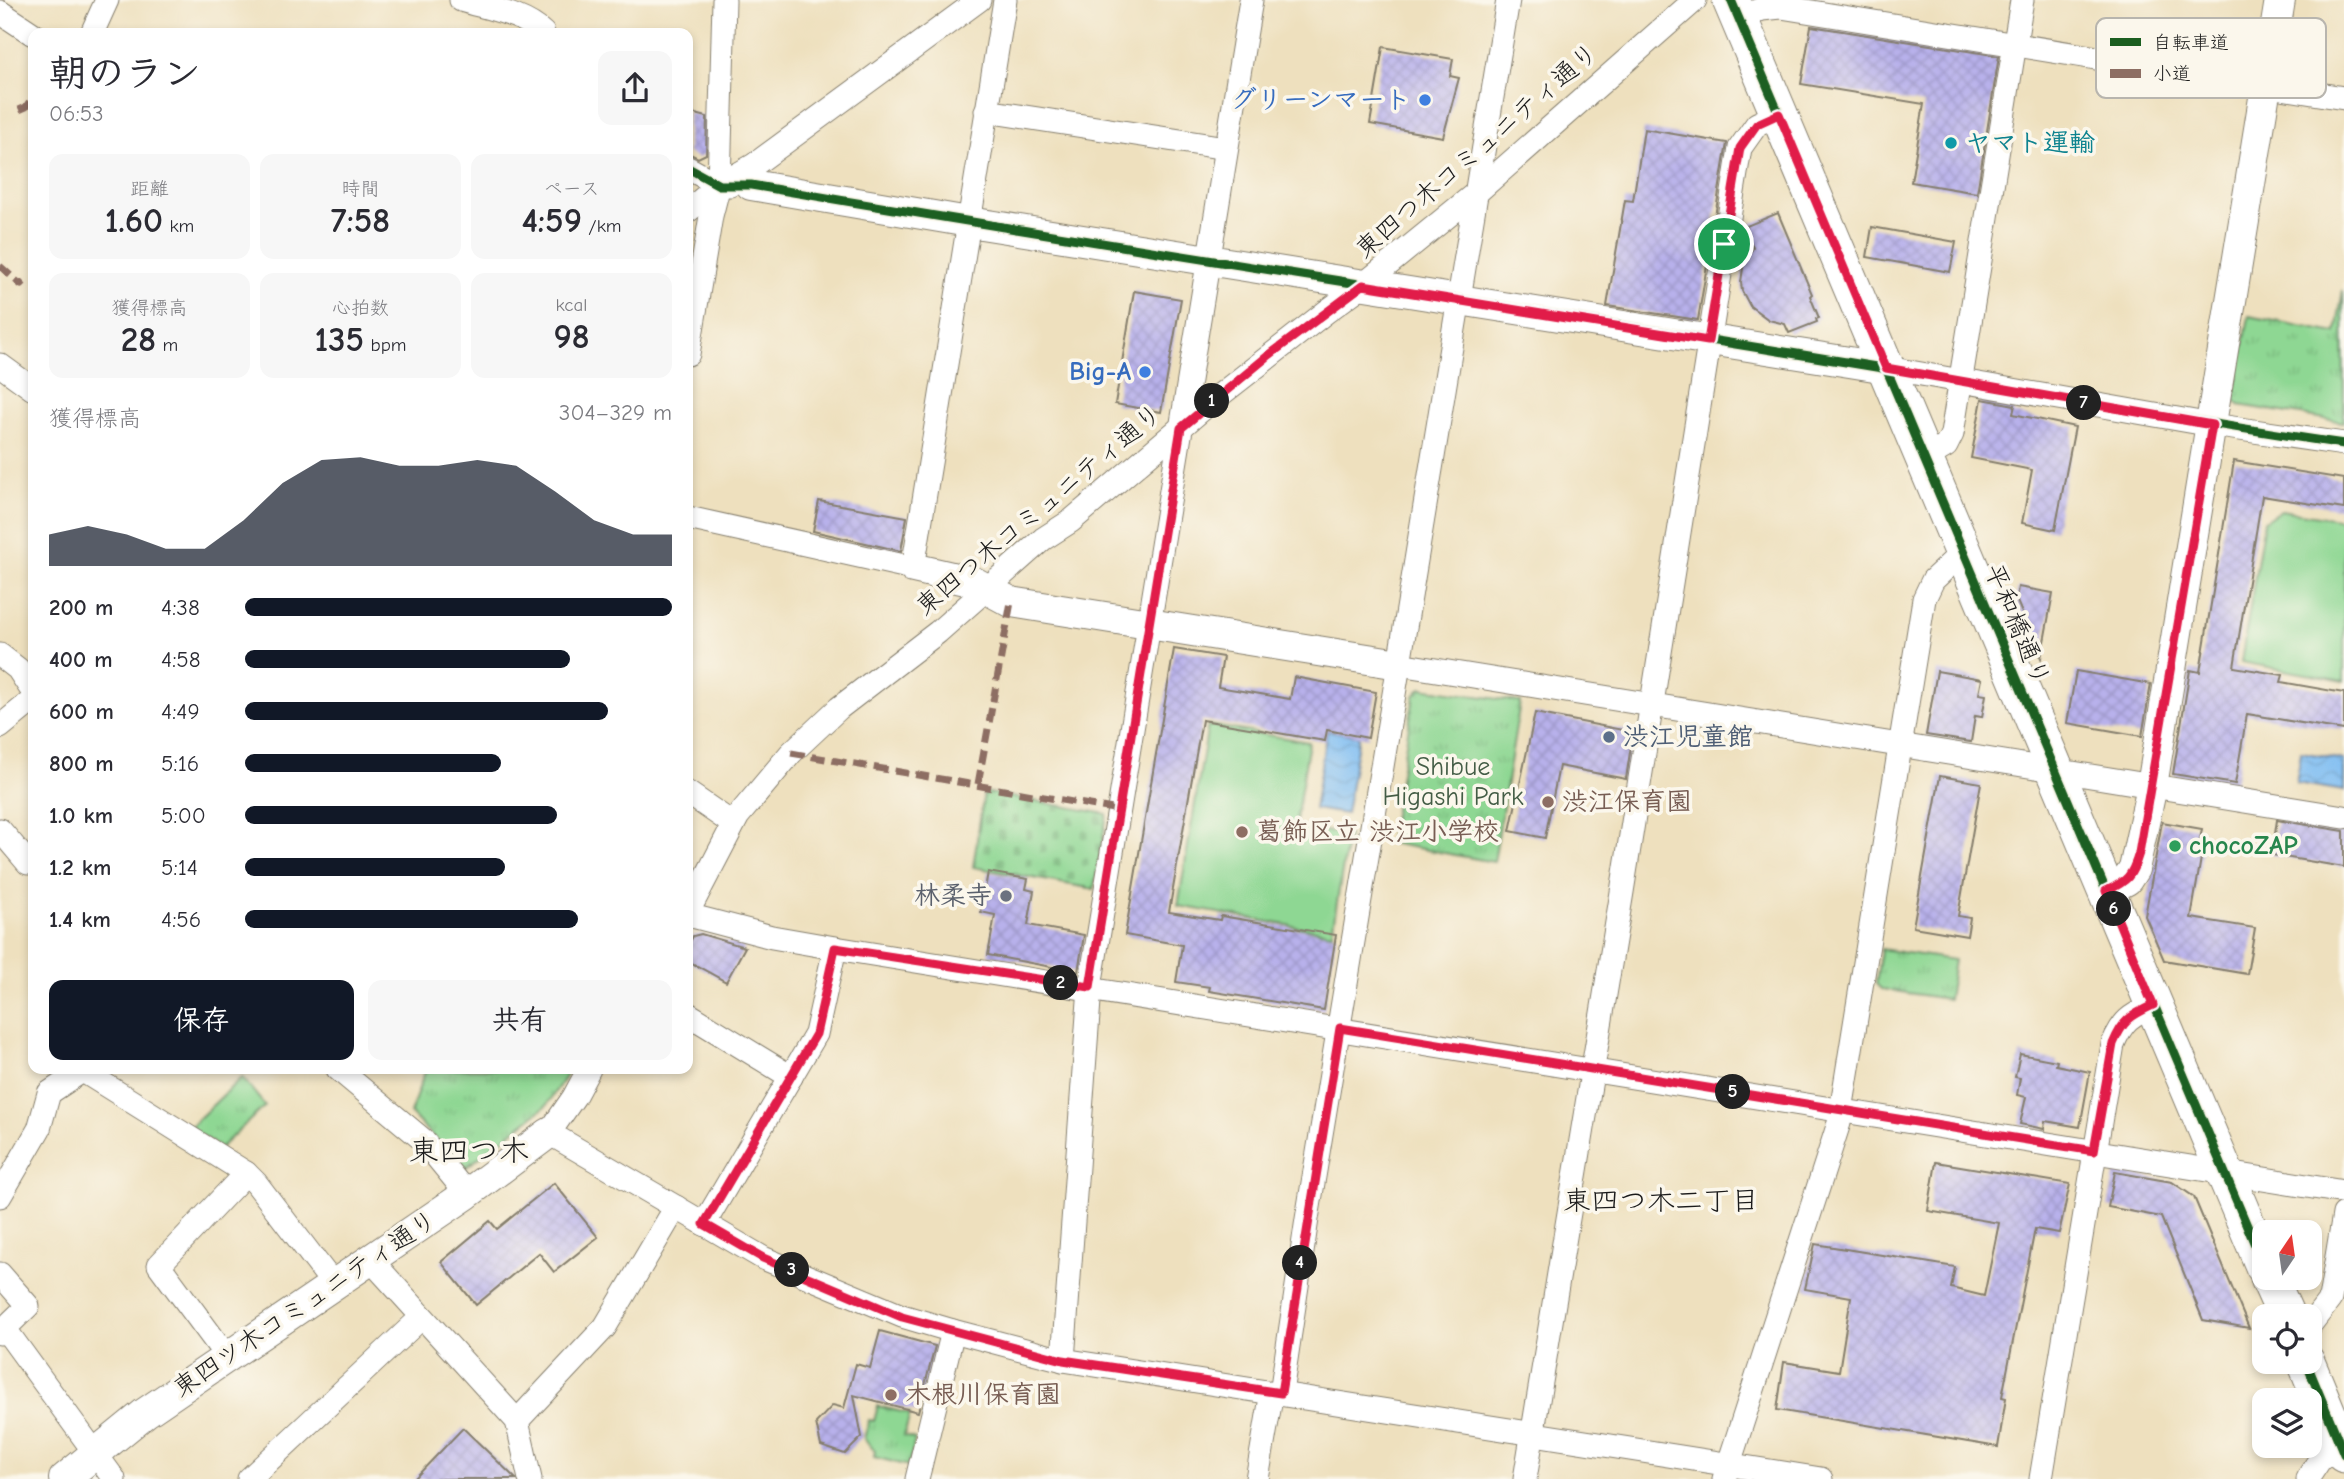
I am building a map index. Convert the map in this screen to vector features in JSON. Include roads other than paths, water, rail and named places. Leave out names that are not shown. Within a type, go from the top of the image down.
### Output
[{"type":"main road","name":"平和橋通り","points":[[1735,9],[2252,1238]]},
{"type":"main road","points":[[2311,1374],[2341,1447]]},
{"type":"street","points":[[94,28],[107,0]]},
{"type":"street","points":[[461,0],[514,17],[538,28]]},
{"type":"street","points":[[693,324],[711,216],[719,185],[724,0]]},
{"type":"street","points":[[693,207],[719,185],[754,165],[979,0]]},
{"type":"street","points":[[913,568],[1005,0]]},
{"type":"street","points":[[1063,1360],[1090,987],[1251,0]]},
{"type":"street","points":[[1257,1479],[1276,1392],[1340,1028],[1507,0]]},
{"type":"street","name":"東四つ木コミュニティ通り","points":[[693,903],[733,824],[791,752],[838,708],[938,632],[1043,539],[1071,521],[1268,356],[1363,285],[1476,193],[1695,0]]},
{"type":"street","points":[[1924,459],[1946,446],[1951,434],[2022,0]]},
{"type":"street","points":[[2277,18],[2280,0]]},
{"type":"street","points":[[1735,9],[1781,7],[2096,58]]},
{"type":"street","points":[[0,12],[28,31]]},
{"type":"street","points":[[2326,95],[2344,98]]},
{"type":"street","points":[[2106,891],[2127,880],[2134,869],[2152,786],[2264,98]]},
{"type":"street","points":[[986,111],[1226,148]]},
{"type":"street","points":[[1525,1479],[1740,148],[1757,124],[1779,114]]},
{"type":"street","points":[[693,172],[719,185],[751,185],[1886,368],[2212,425],[2344,444]]},
{"type":"street","points":[[0,365],[28,385]]},
{"type":"street","points":[[693,519],[974,582],[1011,602],[2344,817]]},
{"type":"street","points":[[1726,1472],[1842,1109],[1924,599],[1933,580],[1963,552]]},
{"type":"street","points":[[0,655],[18,669],[28,684]]},
{"type":"street","points":[[1,733],[28,705]]},
{"type":"street","points":[[693,796],[733,824]]},
{"type":"street","points":[[0,830],[28,863]]},
{"type":"street","points":[[693,914],[772,937],[835,948],[1090,987],[2344,1192]]},
{"type":"street","points":[[704,1224],[816,1034],[835,948]]},
{"type":"street","points":[[2041,1479],[2113,1044],[2119,1029],[2129,1016],[2153,1005]]},
{"type":"street","points":[[693,1017],[791,1077]]},
{"type":"street","points":[[0,1196],[39,1129],[49,1093],[78,1074]]},
{"type":"street","points":[[90,1074],[246,1173],[334,1285]]},
{"type":"street","points":[[344,1074],[422,1139],[467,1194]]},
{"type":"street","points":[[586,1074],[549,1133],[775,1264],[902,1317],[1063,1360],[1533,1432],[1726,1472],[1821,1479]]},
{"type":"street","name":"東四ツ木コミュニティ通り","points":[[64,1479],[145,1413],[467,1194],[549,1133]]},
{"type":"street","points":[[227,1357],[159,1265],[246,1173]]},
{"type":"street","points":[[517,1421],[604,1327],[676,1208]]},
{"type":"street","points":[[2322,1309],[2330,1299],[2344,1214]]},
{"type":"street","points":[[371,1260],[517,1421],[530,1479]]},
{"type":"street","points":[[0,1274],[28,1306],[2,1331],[114,1479]]},
{"type":"street","points":[[250,1479],[422,1317]]},
{"type":"street","points":[[917,1479],[953,1331]]},
{"type":"street","points":[[2307,1479],[2319,1461],[2341,1447]]},
{"type":"water","points":[[1327,730],[1359,736],[1346,814],[1314,809]]},
{"type":"water","points":[[2301,752],[2344,760],[2344,791],[2296,783]]},
{"type":"place","name":"グリーンマート","points":[[1425,100]]},
{"type":"place","name":"ヤマト運輸","points":[[1951,143]]},
{"type":"place","name":"Big-A","points":[[1145,372]]},
{"type":"place","name":"渋江児童館","points":[[1609,737]]},
{"type":"place","name":"渋江保育園","points":[[1548,802]]},
{"type":"place","name":"葛飾区立 渋江小学校","points":[[1242,832]]},
{"type":"place","name":"chocoZAP","points":[[2175,846]]},
{"type":"place","name":"林柔寺","points":[[1006,896]]},
{"type":"place","name":"木根川保育園","points":[[891,1395]]},
{"type":"district","name":"東四つ木","points":[[469,1151]]},
{"type":"district","name":"東四つ木二丁目","points":[[1661,1201]]},
{"type":"park label","name":"Shibue Higashi Park","points":[[1453,782]]}]
